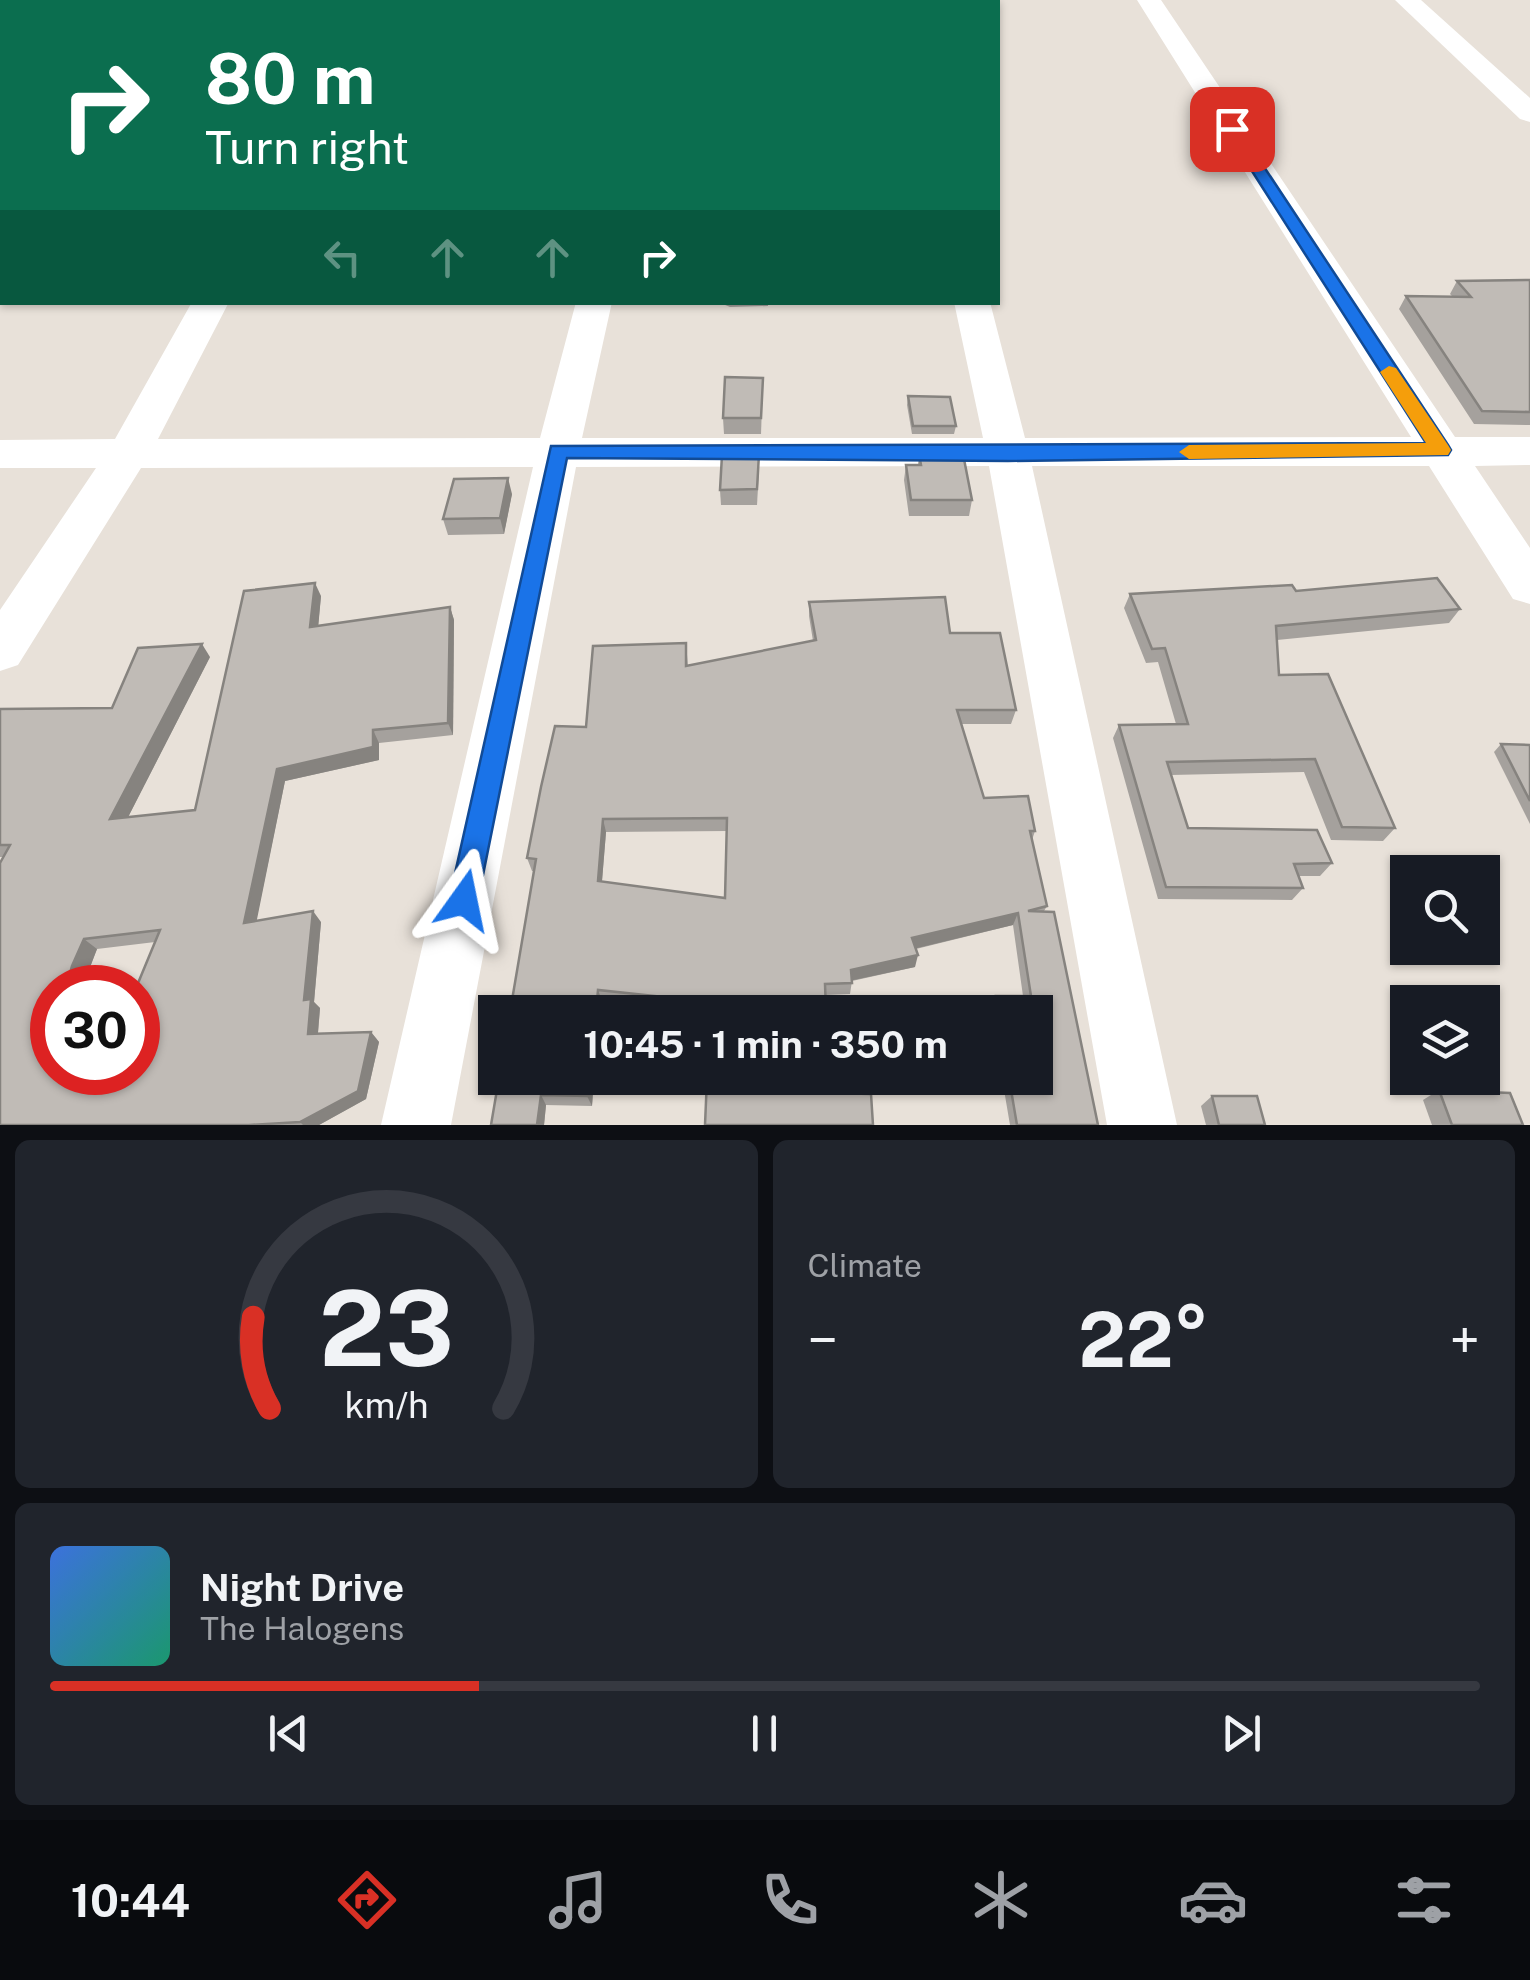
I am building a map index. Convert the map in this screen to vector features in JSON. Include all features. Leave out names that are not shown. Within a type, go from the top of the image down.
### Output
[{"type":"street","points":[[1149,0],[1530,586]]},
{"type":"street","points":[[1407,0],[1530,113]]},
{"type":"street","points":[[0,651],[128,453],[208,305]]},
{"type":"street","points":[[416,1125],[558,451],[593,305]]},
{"type":"street","points":[[973,305],[1008,454],[1142,1125]]},
{"type":"street","points":[[0,454],[1530,451]]},
{"type":"building","points":[[1530,280],[1530,412],[1482,411],[1406,296],[1471,297],[1457,281]]},
{"type":"building","points":[[725,377],[763,378],[761,418],[723,418]]},
{"type":"building","points":[[908,396],[950,397],[956,426],[913,426]]},
{"type":"building","points":[[759,454],[757,489],[720,490],[722,455]]},
{"type":"building","points":[[919,454],[963,454],[972,500],[911,500],[906,465],[921,465]]},
{"type":"building","points":[[508,478],[500,518],[443,519],[454,479]]},
{"type":"building","points":[[1437,578],[1460,609],[1276,626],[1279,675],[1328,674],[1395,828],[1342,827],[1315,759],[1167,762],[1188,828],[1317,830],[1332,863],[1294,864],[1303,888],[1166,887],[1119,725],[1188,724],[1165,648],[1152,649],[1130,594],[1292,585],[1296,591]]},
{"type":"building","points":[[315,583],[310,627],[450,607],[448,723],[373,730],[373,747],[277,769],[244,923],[313,911],[304,1000],[311,999],[308,1034],[371,1032],[358,1091],[300,1122],[0,1125],[0,863],[10,845],[0,845],[0,709],[112,708],[138,648],[202,644],[110,819],[195,810],[244,591]]},
{"type":"building","points":[[945,597],[950,633],[1000,633],[1016,710],[957,710],[984,798],[1028,796],[1035,831],[1030,831],[1047,906],[1028,911],[1054,912],[1098,1125],[1017,1125],[1012,1095],[1053,1095],[1053,995],[1031,995],[1018,913],[912,938],[918,955],[851,970],[852,983],[825,984],[825,995],[645,995],[598,990],[598,995],[513,995],[536,859],[527,858],[555,726],[586,727],[593,646],[686,643],[686,666],[816,640],[809,602]],"holes":[[[727,818],[725,898],[598,881],[603,819]]]},
{"type":"building","points":[[1501,744],[1530,745],[1530,801]]},
{"type":"building","points":[[1500,1093],[1510,1093],[1523,1125],[1452,1125],[1441,1095]]},
{"type":"building","points":[[496,1095],[541,1095],[537,1125],[491,1125]]},
{"type":"building","points":[[706,1095],[871,1095],[873,1125],[705,1125]]},
{"type":"building","points":[[1212,1096],[1257,1096],[1265,1125],[1219,1125]]},
{"type":"slow traffic","points":[[1189,452],[1440,450],[1389,372]]},
{"type":"route","points":[[464,900],[558,451],[1008,454],[1440,450],[1232,129]]}]
